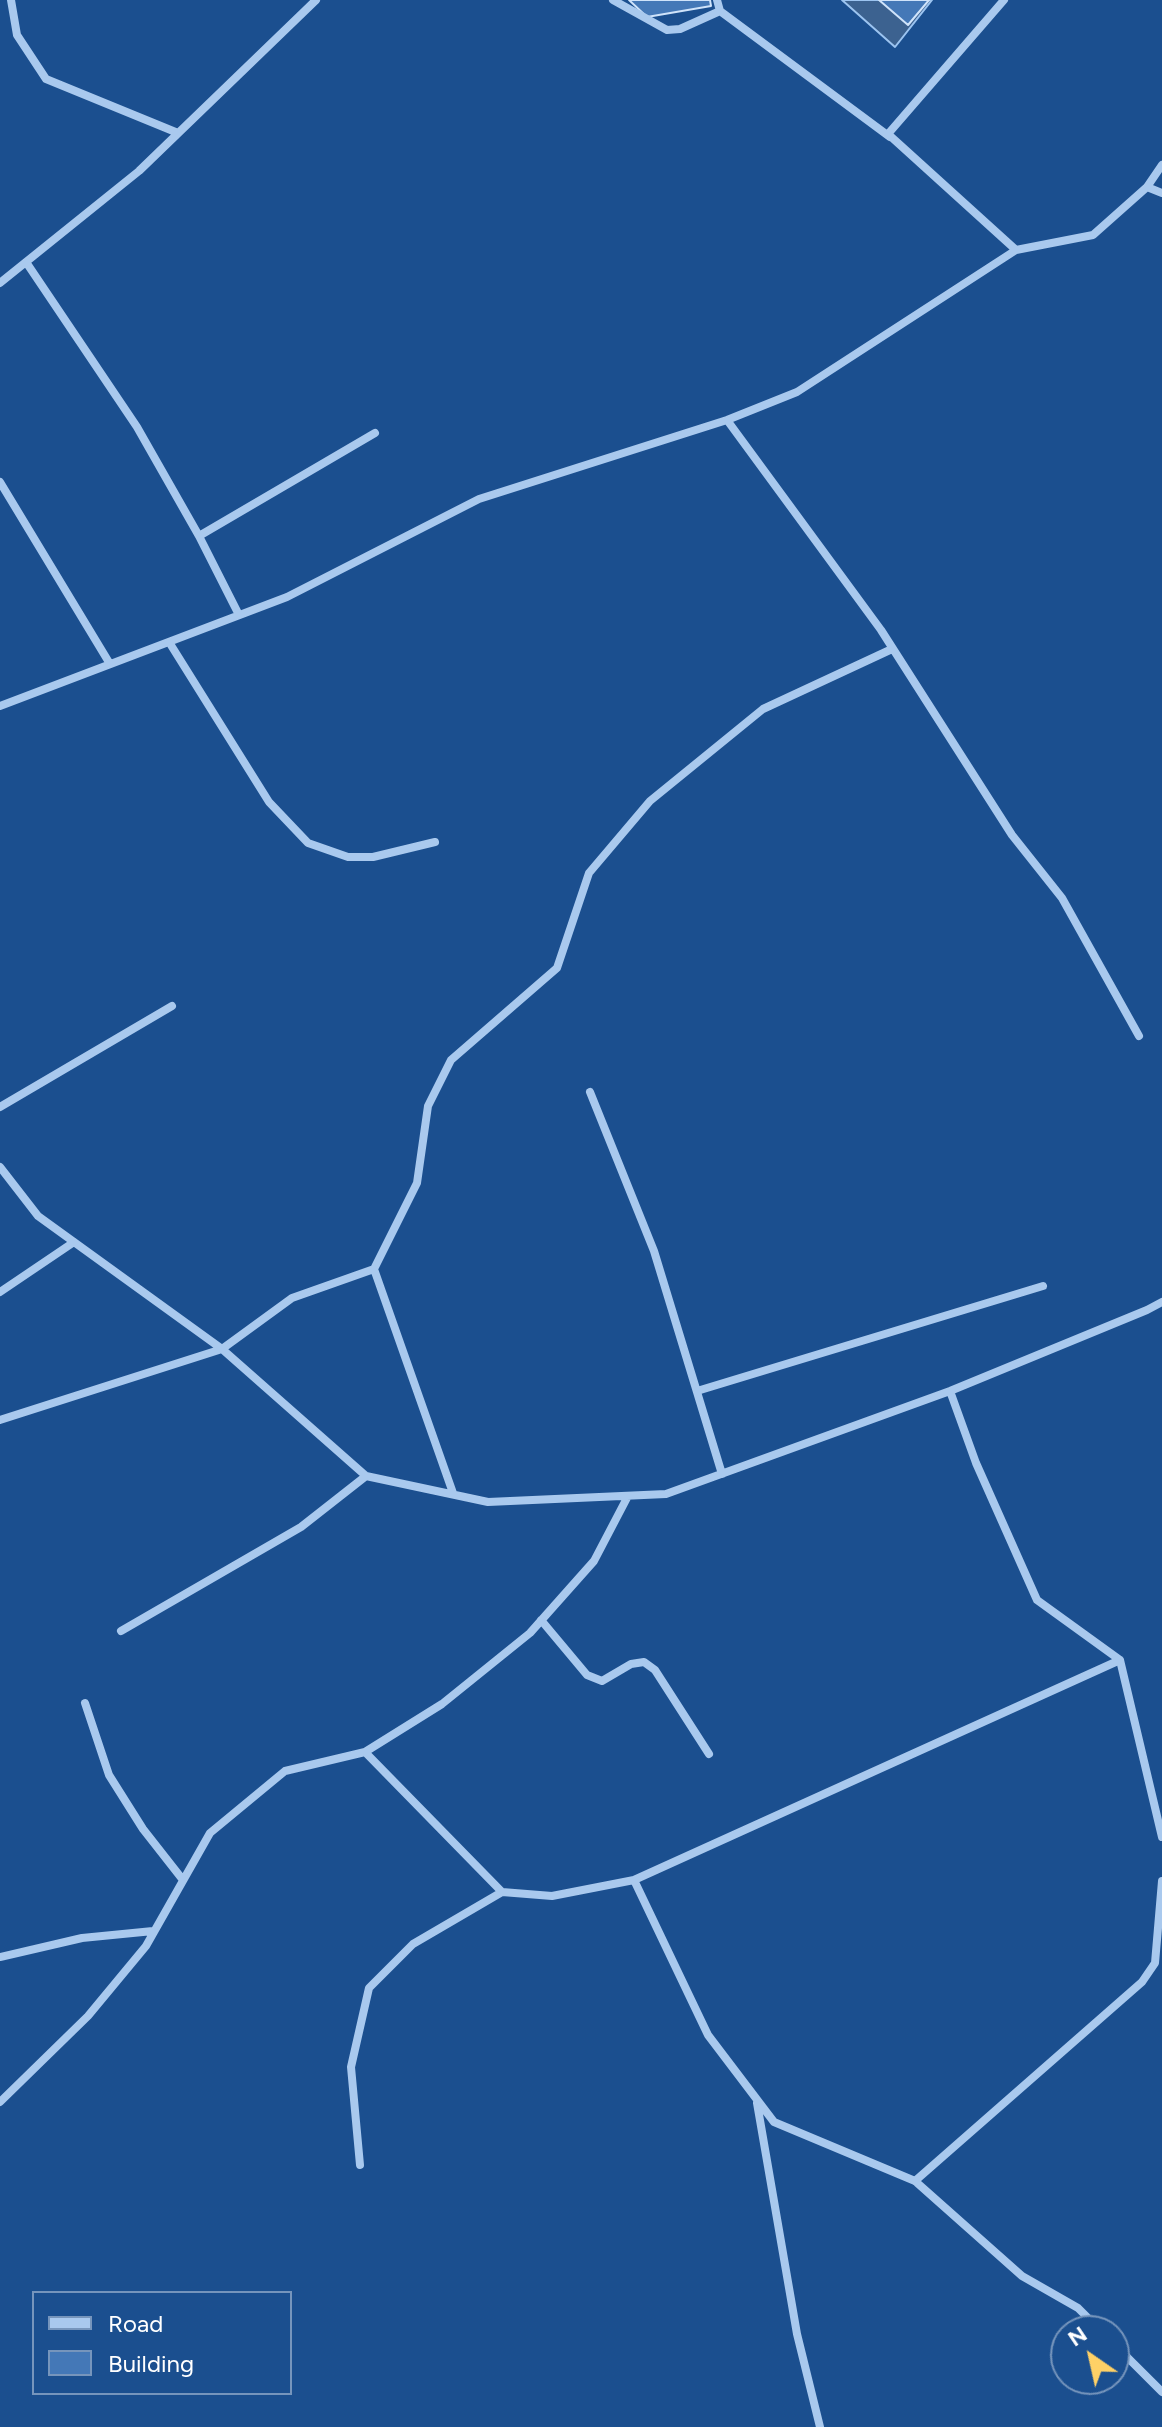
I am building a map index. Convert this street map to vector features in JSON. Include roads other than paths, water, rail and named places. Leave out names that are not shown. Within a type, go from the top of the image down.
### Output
[{"type":"street","points":[[11,0],[17,35],[46,79],[178,133]]},
{"type":"street","points":[[0,283],[139,171],[316,0]]},
{"type":"street","points":[[613,0],[667,30],[680,29],[720,11]]},
{"type":"street","points":[[717,0],[720,11],[899,143]]},
{"type":"street","points":[[1004,0],[888,134],[1016,250]]},
{"type":"street","points":[[0,706],[287,597],[479,499],[727,420],[797,392],[1016,250],[1093,235],[1147,187],[1162,165]]},
{"type":"street","points":[[1147,187],[1162,193]]},
{"type":"street","points":[[26,262],[137,427],[199,536],[239,615]]},
{"type":"street","points":[[727,420],[892,649],[1012,835],[1062,898],[1139,1036]]},
{"type":"street","points":[[199,536],[375,433]]},
{"type":"street","points":[[0,482],[110,664]]},
{"type":"street","points":[[169,642],[269,802],[308,843],[348,857],[373,857],[435,842]]},
{"type":"street","points":[[0,1420],[222,1349],[292,1298],[374,1269],[417,1183],[428,1106],[451,1060],[557,968],[589,873],[650,801],[763,709],[892,649]]},
{"type":"street","points":[[0,1107],[172,1006]]},
{"type":"street","points":[[590,1092],[654,1251],[722,1474]]},
{"type":"street","points":[[0,1167],[38,1216],[222,1349],[366,1476],[488,1502],[666,1494],[950,1391],[1162,1302]]},
{"type":"street","points":[[0,1292],[74,1242]]},
{"type":"street","points":[[374,1269],[453,1493]]},
{"type":"street","points":[[697,1391],[1043,1286]]},
{"type":"street","points":[[950,1391],[976,1463],[1037,1600],[1120,1660],[1162,1837]]},
{"type":"street","points":[[121,1631],[301,1527],[366,1476]]},
{"type":"street","points":[[0,2102],[88,2016],[146,1946],[210,1833],[285,1771],[365,1752],[442,1704],[530,1633],[594,1561],[628,1496]]},
{"type":"street","points":[[541,1620],[587,1675],[602,1681],[631,1664],[644,1662],[655,1670],[709,1754]]},
{"type":"street","points":[[360,2165],[351,2067],[369,1988],[413,1944],[502,1892],[552,1896],[634,1880],[1120,1660]]},
{"type":"street","points":[[85,1703],[109,1775],[143,1829],[183,1880]]},
{"type":"street","points":[[365,1752],[502,1892]]},
{"type":"street","points":[[634,1880],[708,2035],[774,2122],[915,2181],[1022,2276],[1085,2315]]},
{"type":"street","points":[[915,2181],[1142,1982],[1155,1963],[1162,1881]]},
{"type":"street","points":[[0,1957],[82,1938],[153,1931]]},
{"type":"street","points":[[756,2099],[797,2334],[820,2427]]},
{"type":"street","points":[[1130,2360],[1162,2392]]},
{"type":"water","points":[[842,0],[932,0],[895,47]]}]
